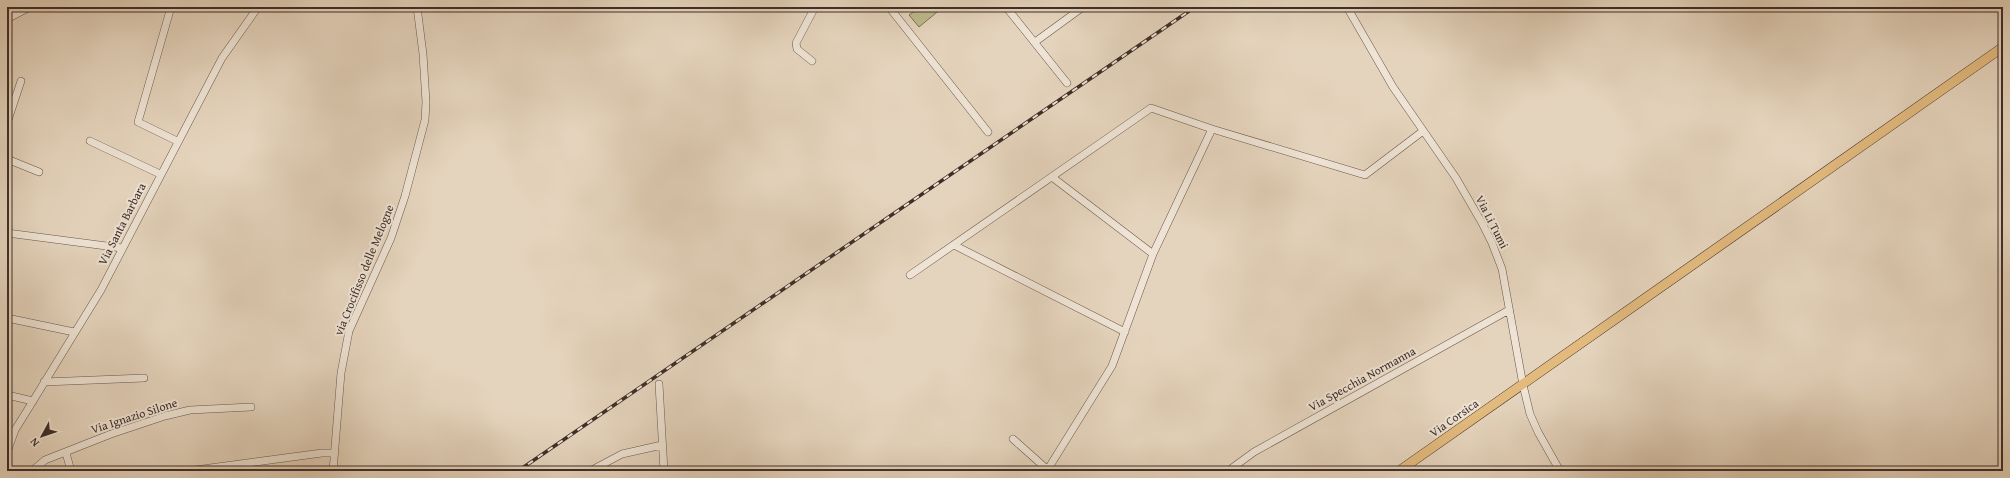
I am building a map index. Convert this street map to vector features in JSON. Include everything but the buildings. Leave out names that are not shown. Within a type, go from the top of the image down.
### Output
[{"type":"main road","name":"Via Corsica","points":[[1399,471],[2003,47]]},
{"type":"street","points":[[7,19],[30,7]]},
{"type":"street","points":[[171,7],[138,122],[177,141]]},
{"type":"street","name":"Via Santa Barbara","points":[[7,452],[16,430],[74,332],[101,290],[177,141],[222,58],[258,7]]},
{"type":"street","name":"via Crocifisso delle Melogne","points":[[333,471],[342,373],[350,331],[392,238],[405,196],[425,120],[426,102],[418,7]]},
{"type":"street","points":[[812,61],[797,49],[796,43],[815,7]]},
{"type":"street","points":[[889,7],[988,132]]},
{"type":"street","points":[[1006,7],[1067,83]]},
{"type":"street","points":[[1035,42],[1083,7]]},
{"type":"street","name":"Via Li Tumi","points":[[1347,7],[1393,88],[1456,178],[1489,236],[1502,269],[1523,385],[1530,414],[1538,432],[1560,471]]},
{"type":"street","points":[[7,123],[9,108],[21,81]]},
{"type":"street","points":[[910,275],[1151,108],[1212,129],[1365,175],[1423,130]]},
{"type":"street","points":[[1013,438],[1049,470],[1112,366],[1153,254],[1212,129]]},
{"type":"street","points":[[90,141],[160,174]]},
{"type":"street","points":[[7,159],[40,172]]},
{"type":"street","points":[[1052,177],[1153,254]]},
{"type":"street","points":[[7,233],[122,248]]},
{"type":"street","points":[[954,244],[1125,332]]},
{"type":"street","name":"Via Specchia Normanna","points":[[1228,471],[1254,452],[1509,310]]},
{"type":"street","points":[[7,318],[74,332]]},
{"type":"street","points":[[44,382],[144,378]]},
{"type":"street","points":[[659,384],[664,471]]},
{"type":"street","points":[[7,395],[33,401]]},
{"type":"street","name":"Via Ignazio Silone","points":[[32,471],[45,460],[66,453],[110,434],[165,416],[190,410],[251,407]]},
{"type":"street","points":[[590,471],[622,454],[662,445]]},
{"type":"street","points":[[66,453],[71,471]]},
{"type":"street","points":[[188,471],[322,453],[335,453]]},
{"type":"shaded area","points":[[920,7],[942,8],[919,27],[909,15]]},
{"type":"railway","points":[[518,471],[1195,7]]}]
